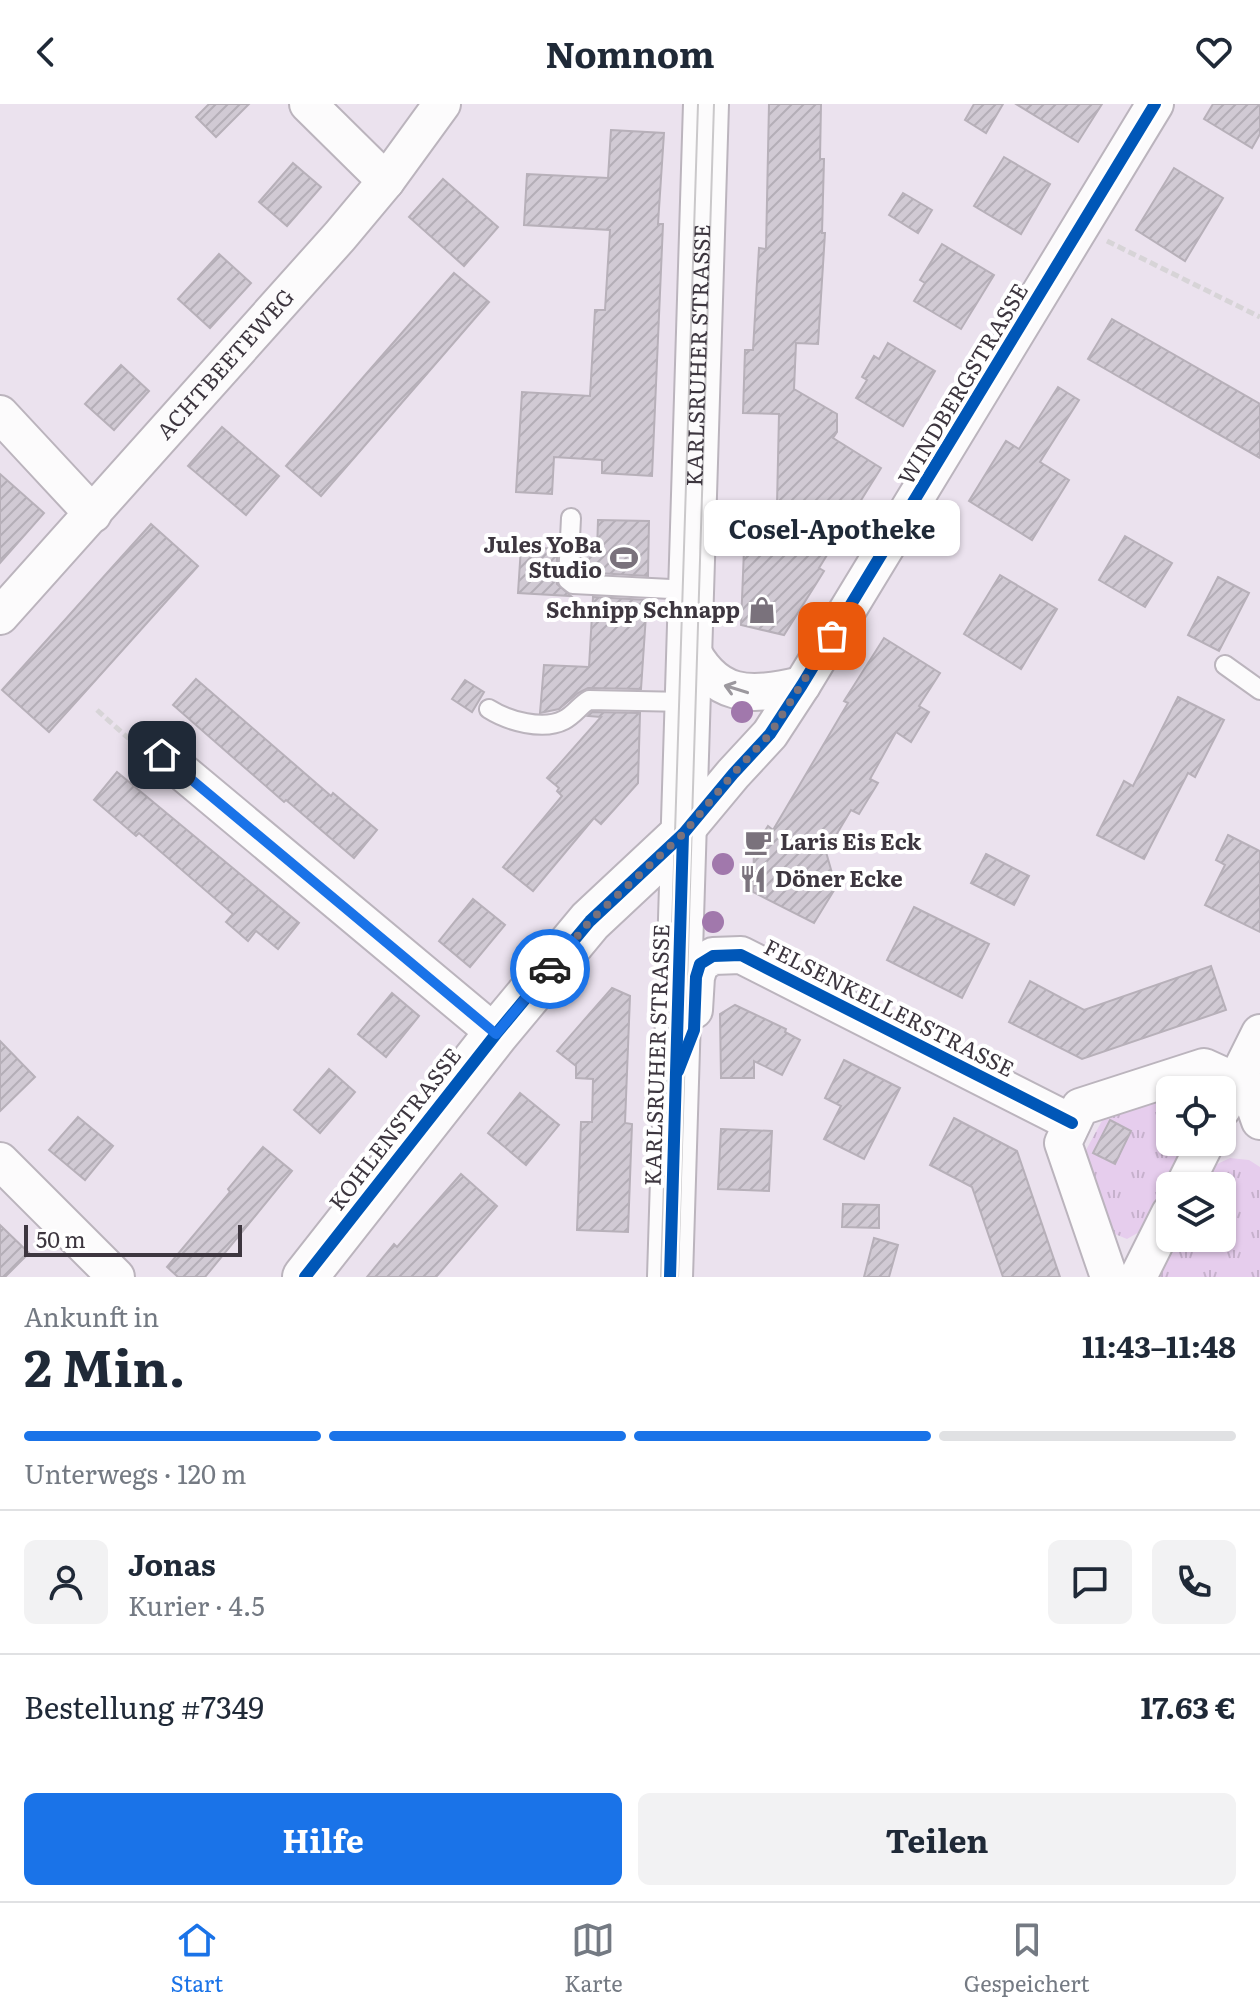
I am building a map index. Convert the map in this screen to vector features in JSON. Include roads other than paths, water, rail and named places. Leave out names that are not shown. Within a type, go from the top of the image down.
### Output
[{"type":"street","points":[[308,104],[386,181]]},
{"type":"street","name":"ACHTBEETEWEG","points":[[0,616],[262,325],[386,181],[442,104]]},
{"type":"street","name":"KARLSRUHER STRASSE","points":[[670,1277],[706,104]]},
{"type":"street","name":"WINDBERGSTRASSE","points":[[683,834],[770,734],[802,685],[1155,104]]},
{"type":"street","points":[[0,414],[93,514]]},
{"type":"street","points":[[689,645],[698,663],[714,681],[732,690],[761,693],[802,685]]},
{"type":"street","points":[[162,755],[496,1034]]},
{"type":"street","name":"KOHLENSTRASSE","points":[[305,1277],[496,1034],[590,921],[683,834]]},
{"type":"street","name":"FELSENKELLERSTRASSE","points":[[678,1071],[694,1030],[696,977],[700,964],[726,953],[741,955],[759,963],[1072,1123]]},
{"type":"street","points":[[1236,1081],[1260,1033]]},
{"type":"street","points":[[1176,1076],[1204,1067],[1212,1076]]},
{"type":"street","points":[[1109,1277],[1063,1143],[1080,1107],[1156,1082]]},
{"type":"street","points":[[1236,1092],[1248,1087],[1260,1121]]},
{"type":"street","points":[[0,1161],[116,1277]]},
{"type":"street","points":[[1138,1277],[1156,1241]]},
{"type":"lane","points":[[571,518],[568,580],[573,584],[690,590]]},
{"type":"lane","points":[[1225,665],[1260,690]]},
{"type":"lane","points":[[489,709],[508,720],[552,725],[570,717],[589,700],[686,702]]},
{"type":"tram line","points":[[661,1277],[698,104]]},
{"type":"tram line","points":[[678,1277],[714,104]]},
{"type":"place","name":"Jules YoBa Studio","points":[[624,558]]},
{"type":"place","name":"Schnipp Schnapp","points":[[762,610]]},
{"type":"place","name":"Cosel-Apotheke","points":[[832,636]]},
{"type":"place","name":"Laris Eis Eck","points":[[758,842]]},
{"type":"place","name":"Döner Ecke","points":[[753,879]]}]
